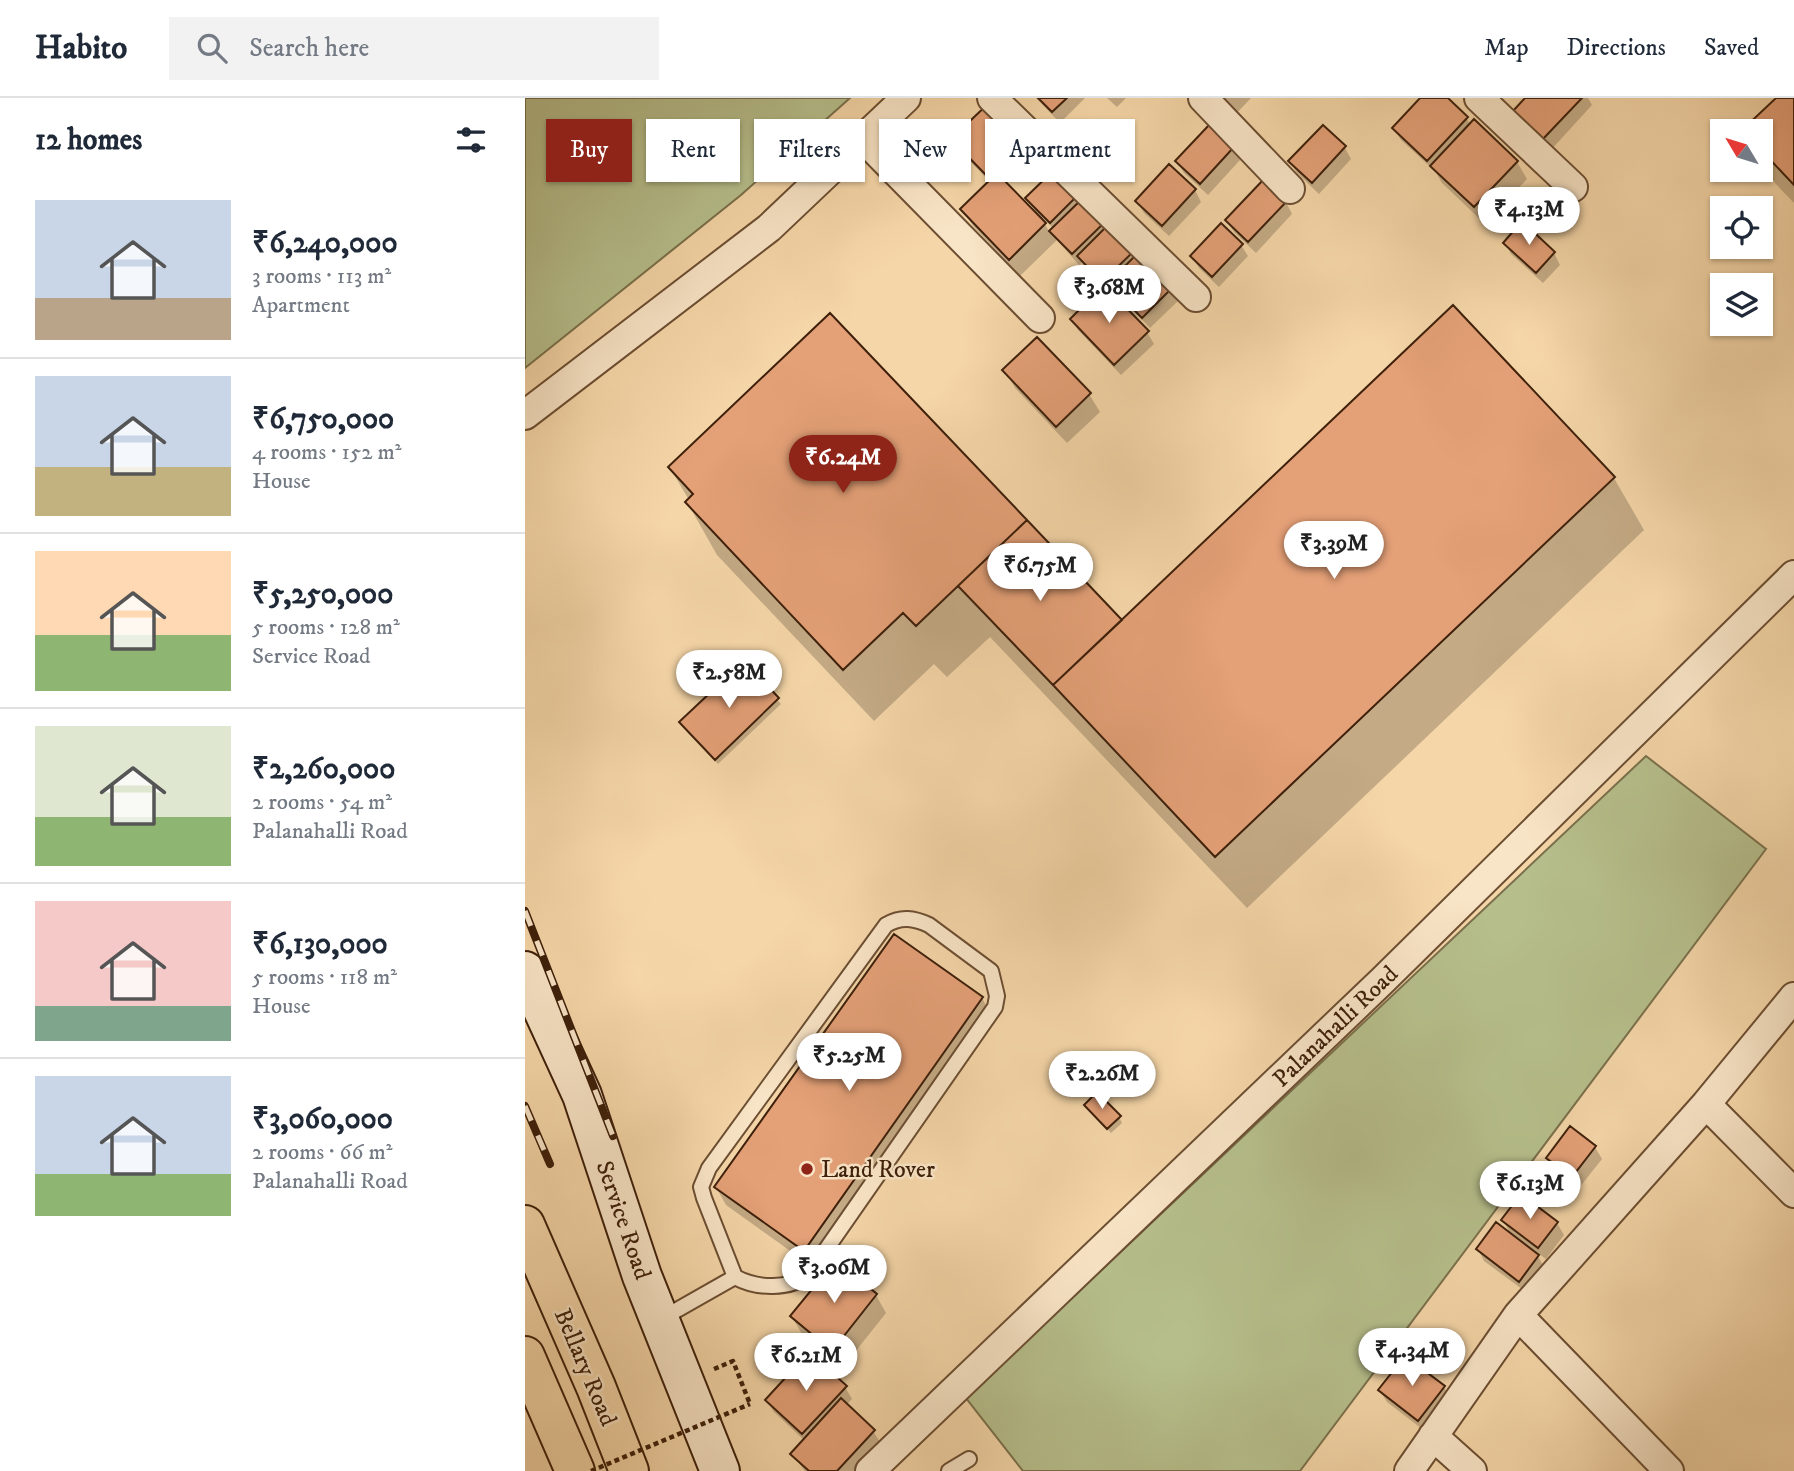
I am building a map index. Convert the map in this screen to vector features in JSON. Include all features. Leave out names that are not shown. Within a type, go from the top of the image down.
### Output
[{"type":"highway","name":"Bellary Road","points":[[525,1225],[596,1387],[629,1471]]},
{"type":"highway","name":"Bellary Road","points":[[525,1356],[575,1471]]},
{"type":"main road","name":"Service Road","points":[[525,971],[582,1095],[642,1276],[720,1471]]},
{"type":"street","points":[[865,136],[906,98]]},
{"type":"street","points":[[992,98],[1196,297]]},
{"type":"street","points":[[1203,98],[1290,189]]},
{"type":"street","points":[[1479,98],[1573,187]]},
{"type":"street","points":[[865,140],[1040,318]]},
{"type":"street","points":[[525,415],[769,228],[817,182]]},
{"type":"street","name":"Palanahalli Road","points":[[884,1467],[1794,575]]},
{"type":"street","points":[[1409,1471],[1518,1315],[1788,1015]]},
{"type":"street","points":[[1706,1104],[1794,1193]]},
{"type":"street","points":[[1518,1315],[1669,1471]]},
{"type":"street","points":[[1433,1436],[1472,1471]]},
{"type":"lane","points":[[905,918],[929,925],[991,971],[997,996],[996,1007],[809,1274],[799,1283],[781,1286],[761,1286],[743,1282],[735,1277],[701,1187],[709,1168],[886,925],[905,918]]},
{"type":"lane","points":[[660,1320],[735,1277]]},
{"type":"lane","points":[[949,1471],[969,1460]]},
{"type":"path","points":[[591,1471],[750,1404],[733,1361]]},
{"type":"green space","points":[[525,98],[850,98],[826,119],[754,119],[756,182],[525,368]]},
{"type":"green space","points":[[1646,756],[1766,849],[1300,1471],[1023,1471],[966,1398]]},
{"type":"building","points":[[1038,98],[1067,98],[1052,112]]},
{"type":"building","points":[[1420,98],[1448,98],[1468,117],[1427,161],[1392,128]]},
{"type":"building","points":[[1525,98],[1582,98],[1542,140],[1512,112]]},
{"type":"building","points":[[1776,98],[1794,98],[1794,185],[1773,163],[1773,119],[1754,119]]},
{"type":"building","points":[[991,101],[1008,119],[985,119],[985,174],[971,160],[971,120]]},
{"type":"building","points":[[1474,119],[1518,161],[1474,207],[1430,166]]},
{"type":"building","points":[[1210,124],[1234,147],[1200,184],[1175,161]]},
{"type":"building","points":[[1323,125],[1346,146],[1312,183],[1288,161]]},
{"type":"building","points":[[1169,164],[1196,189],[1162,226],[1135,201]]},
{"type":"building","points":[[1264,179],[1287,201],[1248,242],[1225,220]]},
{"type":"building","points":[[988,182],[1006,182],[1046,223],[1009,260],[960,209]]},
{"type":"building","points":[[1042,182],[1069,182],[1080,193],[1050,223],[1025,198]]},
{"type":"building","points":[[1083,198],[1106,221],[1072,254],[1049,231]]},
{"type":"building","points":[[1522,221],[1555,252],[1536,273],[1503,243]]},
{"type":"building","points":[[1110,223],[1135,250],[1102,282],[1077,256]]},
{"type":"building","points":[[1221,223],[1243,244],[1212,277],[1190,256]]},
{"type":"building","points":[[1138,253],[1172,288],[1142,318],[1108,283]]},
{"type":"building","points":[[1104,285],[1149,331],[1114,365],[1070,319]]},
{"type":"building","points":[[1453,305],[1615,477],[1215,857],[1053,685]]},
{"type":"building","points":[[830,313],[1027,520],[916,626],[903,613],[843,670],[685,502],[693,494],[668,467]]},
{"type":"building","points":[[1037,337],[1091,393],[1056,427],[1002,370]]},
{"type":"building","points":[[1027,520],[1122,620],[1053,685],[958,586]]},
{"type":"building","points":[[744,661],[779,698],[715,760],[679,722]]},
{"type":"building","points":[[894,934],[983,997],[804,1251],[714,1187]]},
{"type":"building","points":[[1097,1092],[1121,1116],[1107,1129],[1084,1105]]},
{"type":"building","points":[[1570,1126],[1596,1146],[1572,1177],[1546,1158]]},
{"type":"building","points":[[1521,1194],[1558,1222],[1538,1248],[1501,1220]]},
{"type":"building","points":[[1496,1222],[1539,1255],[1519,1282],[1476,1249]]},
{"type":"building","points":[[836,1260],[877,1294],[832,1351],[790,1316]]},
{"type":"building","points":[[809,1352],[847,1386],[802,1434],[765,1400]]},
{"type":"building","points":[[1405,1356],[1445,1386],[1418,1421],[1378,1390]]},
{"type":"building","points":[[841,1398],[875,1430],[837,1471],[809,1471],[790,1454]]},
{"type":"railway","points":[[525,911],[613,1136]]},
{"type":"railway","points":[[525,1106],[550,1164]]},
{"type":"place","name":"Land Rover","points":[[807,1169]]}]
